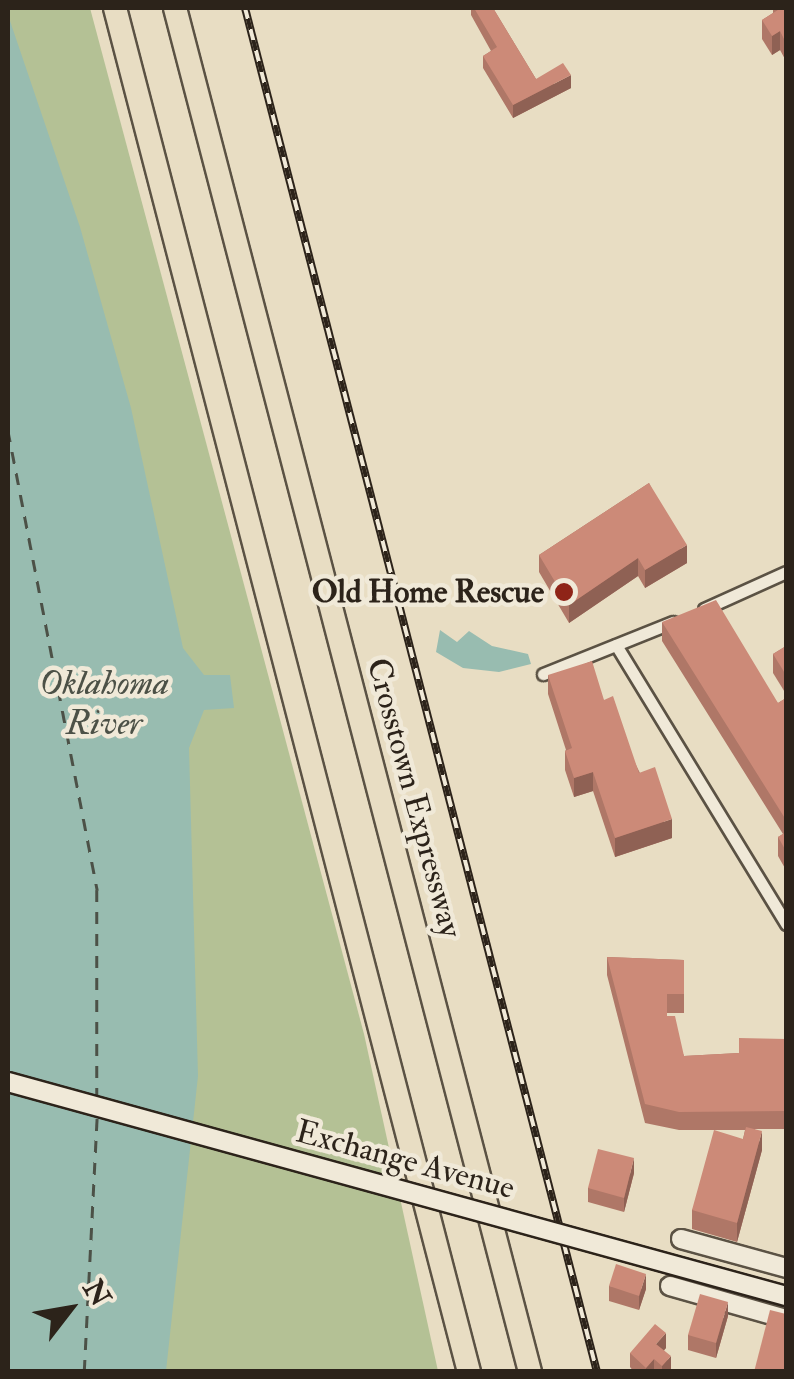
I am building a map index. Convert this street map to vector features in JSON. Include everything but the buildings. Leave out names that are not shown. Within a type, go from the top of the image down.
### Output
[{"type":"highway","points":[[115,8],[469,1372]]},
{"type":"highway","name":"Crosstown Expressway","points":[[178,8],[530,1370]]},
{"type":"highway","points":[[431,1222],[453,1372]]},
{"type":"main road","name":"Exchange Avenue","points":[[8,1082],[786,1296]]},
{"type":"main road","points":[[682,1239],[786,1268]]},
{"type":"main road","points":[[670,1286],[786,1319]]},
{"type":"street","points":[[544,674],[786,572]]},
{"type":"street","points":[[616,645],[786,924]]},
{"type":"street","points":[[670,1286],[682,1239]]},
{"type":"green space","points":[[8,8],[90,8],[364,1034],[438,1371],[8,1372]]},
{"type":"water","name":"Oklahoma River","points":[[8,15],[80,227],[131,408],[183,648],[204,675],[230,675],[234,708],[204,710],[189,748],[198,1076],[166,1371],[8,1371]]},
{"type":"water","points":[[440,630],[457,642],[469,631],[492,646],[528,654],[531,664],[499,672],[463,668],[436,652]]},
{"type":"ferry route","points":[[8,430],[97,890],[97,1100]]},
{"type":"ferry route","points":[[84,1372],[97,1113]]},
{"type":"railway","points":[[245,8],[597,1372]]},
{"type":"place","name":"Old Home Rescue","points":[[564,592]]}]
